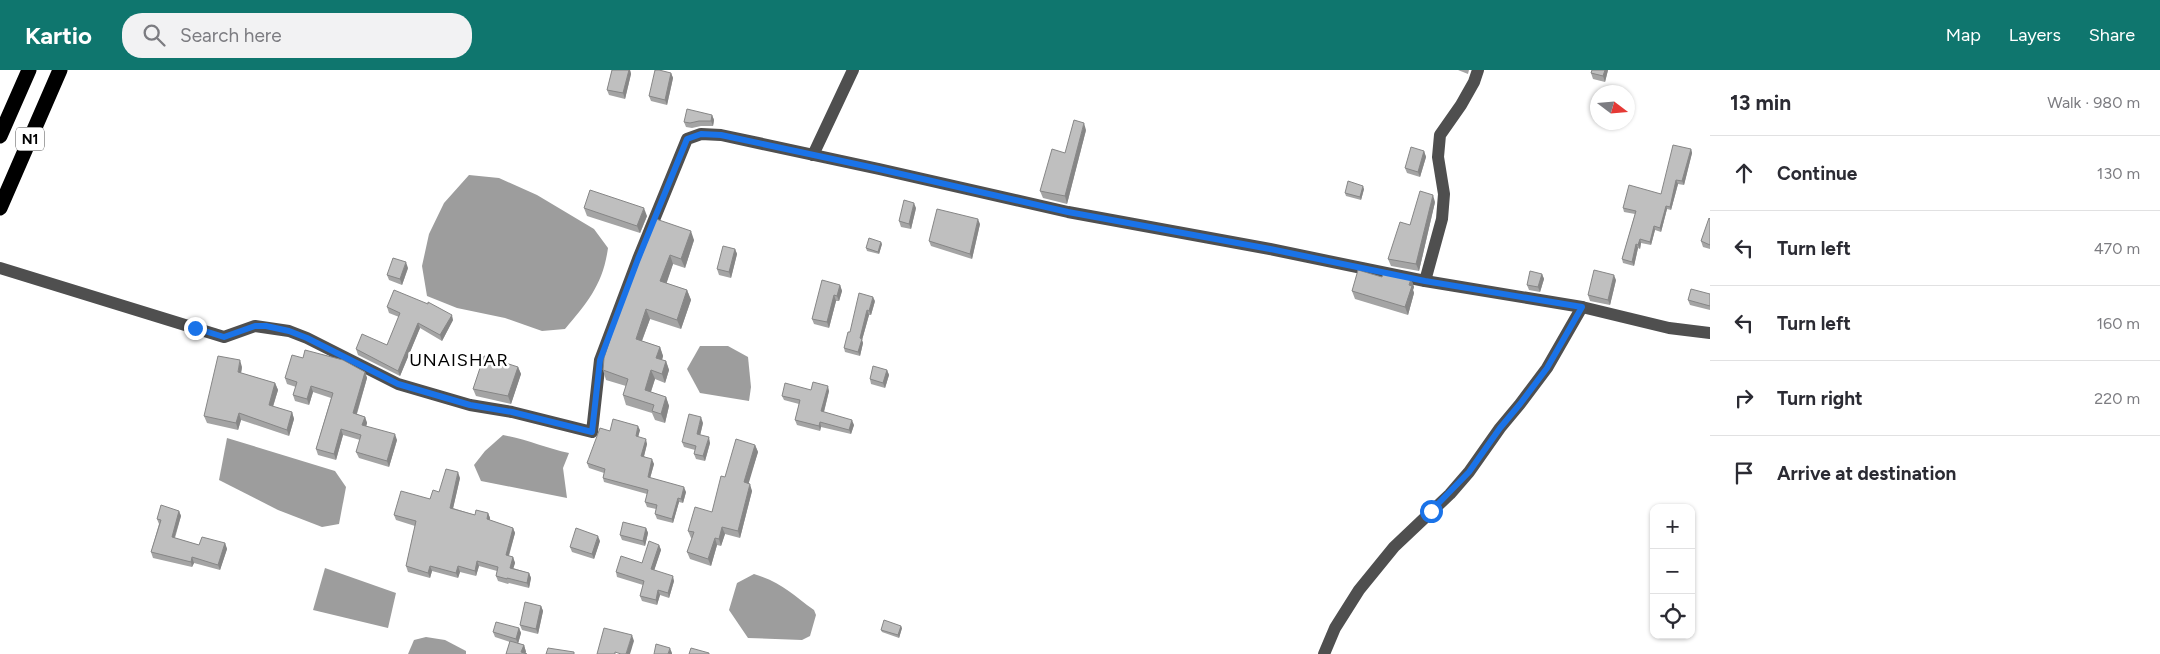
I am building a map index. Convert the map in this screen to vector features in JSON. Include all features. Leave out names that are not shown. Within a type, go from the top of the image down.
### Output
[{"type":"highway","name":"N1","points":[[0,136],[29,70]]},
{"type":"highway","name":"N1","points":[[0,208],[60,70]]},
{"type":"street","points":[[813,155],[854,70]]},
{"type":"street","points":[[1425,281],[1442,219],[1444,194],[1438,157],[1440,135],[1461,105],[1474,82],[1478,70]]},
{"type":"street","points":[[0,268],[224,337],[255,326],[266,326],[289,331],[307,338],[398,384],[470,405],[512,412],[592,432],[600,360],[638,259],[687,139],[701,134],[721,135],[1068,212],[1270,249],[1425,281],[1582,307],[1661,326],[1710,334]]},
{"type":"street","points":[[1324,654],[1335,628],[1359,590],[1394,547],[1450,494],[1469,472],[1500,428],[1547,368],[1582,307]]},
{"type":"shaded area","points":[[469,175],[499,178],[537,195],[594,229],[608,248],[606,261],[593,292],[565,329],[542,331],[505,318],[457,308],[427,296],[422,266],[429,234],[444,203]]},
{"type":"shaded area","points":[[700,346],[728,346],[748,357],[751,387],[749,401],[700,393],[687,369]]},
{"type":"shaded area","points":[[503,435],[569,453],[563,468],[567,498],[481,481],[474,465],[485,451]]},
{"type":"shaded area","points":[[227,438],[335,471],[346,487],[339,524],[322,527],[278,510],[219,480]]},
{"type":"shaded area","points":[[325,568],[396,593],[388,628],[313,610]]},
{"type":"shaded area","points":[[754,574],[779,585],[814,610],[816,615],[810,636],[802,640],[748,638],[729,610],[737,583]]},
{"type":"shaded area","points":[[426,637],[445,640],[466,651],[466,654],[408,654],[414,640]]},
{"type":"building","points":[[612,70],[629,70],[623,93],[607,90]]},
{"type":"building","points":[[655,70],[671,73],[665,100],[649,96]]},
{"type":"building","points":[[1592,70],[1605,70],[1603,76],[1591,73]]},
{"type":"building","points":[[687,109],[712,115],[711,121],[684,122]]},
{"type":"building","points":[[1074,120],[1084,123],[1065,196],[1040,191],[1052,149],[1065,153]]},
{"type":"building","points":[[1673,145],[1691,149],[1682,181],[1676,180],[1670,207],[1666,206],[1660,228],[1654,226],[1650,242],[1640,239],[1638,245],[1636,244],[1632,262],[1622,259],[1636,211],[1623,208],[1629,185],[1661,194]]},
{"type":"building","points":[[1411,147],[1424,151],[1418,172],[1405,168]]},
{"type":"building","points":[[1348,181],[1363,186],[1360,197],[1345,193]]},
{"type":"building","points":[[590,190],[644,208],[637,226],[584,208]]},
{"type":"building","points":[[1420,191],[1433,195],[1416,264],[1388,259],[1400,222],[1410,225]]},
{"type":"building","points":[[904,200],[914,203],[909,224],[899,221]]},
{"type":"building","points":[[937,209],[978,219],[970,254],[929,241]]},
{"type":"building","points":[[656,219],[691,231],[681,259],[670,255],[660,281],[687,290],[677,320],[646,309],[636,339],[660,347],[656,358],[666,361],[662,374],[651,370],[645,390],[666,397],[661,414],[652,411],[654,405],[623,395],[628,379],[603,370],[604,358],[617,318]]},
{"type":"building","points":[[1710,219],[1710,245],[1701,241]]},
{"type":"building","points":[[869,238],[881,242],[878,252],[866,248]]},
{"type":"building","points":[[723,246],[735,249],[729,272],[717,269]]},
{"type":"building","points":[[393,258],[406,262],[400,279],[387,275]]},
{"type":"building","points":[[1358,270],[1382,277],[1383,274],[1411,279],[1409,285],[1412,286],[1405,307],[1352,291]]},
{"type":"building","points":[[1594,270],[1614,275],[1608,300],[1588,295]]},
{"type":"building","points":[[1530,271],[1542,274],[1538,287],[1527,285]]},
{"type":"building","points":[[822,280],[840,285],[837,296],[834,295],[827,322],[812,319]]},
{"type":"building","points":[[1691,289],[1710,294],[1710,306],[1688,300]]},
{"type":"building","points":[[394,290],[428,304],[428,302],[452,315],[440,335],[418,323],[398,371],[356,349],[362,334],[387,345],[400,313],[387,307]]},
{"type":"building","points":[[859,293],[873,297],[869,311],[867,310],[858,352],[844,348],[848,332],[850,332]]},
{"type":"building","points":[[305,350],[343,360],[365,372],[353,413],[365,417],[362,425],[395,434],[387,461],[356,452],[361,435],[341,429],[334,454],[316,449],[333,393],[311,386],[307,399],[293,395],[297,382],[285,378],[292,355],[303,358]]},
{"type":"building","points":[[218,356],[240,360],[238,372],[275,383],[269,405],[292,412],[287,430],[239,413],[236,423],[204,416]]},
{"type":"building","points":[[484,356],[518,367],[508,396],[473,389]]},
{"type":"building","points":[[873,366],[887,370],[883,383],[870,379]]},
{"type":"building","points":[[813,382],[828,386],[821,411],[852,420],[849,430],[820,422],[819,426],[795,420],[800,400],[782,396],[785,383],[811,390]]},
{"type":"building","points":[[689,414],[701,417],[697,434],[709,437],[703,456],[694,454],[696,446],[682,442]]},
{"type":"building","points":[[613,419],[638,426],[636,436],[646,439],[641,456],[652,459],[648,477],[684,487],[681,499],[678,498],[672,519],[655,514],[657,505],[645,502],[648,490],[603,478],[605,469],[587,463],[600,428],[610,431]]},
{"type":"building","points":[[736,439],[755,445],[744,482],[750,484],[738,531],[722,527],[719,539],[715,538],[708,559],[687,552],[694,532],[688,531],[695,507],[712,512],[721,476],[725,477]]},
{"type":"building","points":[[446,469],[458,472],[450,508],[475,515],[476,510],[488,513],[487,519],[513,528],[506,555],[513,557],[510,568],[529,573],[527,583],[496,576],[498,567],[477,561],[475,571],[458,566],[456,573],[430,566],[428,573],[406,566],[416,521],[394,515],[401,491],[430,499],[433,490],[439,492]]},
{"type":"building","points":[[161,505],[179,511],[172,537],[199,545],[202,537],[225,543],[218,565],[192,557],[191,562],[151,552],[161,520],[157,519]]},
{"type":"building","points":[[623,522],[646,528],[643,541],[620,535]]},
{"type":"building","points":[[576,528],[598,536],[592,554],[570,547]]},
{"type":"building","points":[[649,541],[659,545],[651,569],[673,576],[668,593],[658,590],[656,600],[640,596],[644,581],[616,572],[621,556],[642,563]]},
{"type":"building","points":[[525,602],[541,606],[536,629],[520,625]]},
{"type":"building","points":[[884,620],[901,626],[898,635],[881,630]]},
{"type":"building","points":[[496,622],[519,628],[516,639],[493,632]]},
{"type":"building","points":[[604,628],[632,635],[626,654],[615,652],[615,654],[597,654]]},
{"type":"building","points":[[510,641],[524,645],[521,652],[527,654],[506,654]]},
{"type":"building","points":[[656,644],[670,648],[668,654],[654,654]]},
{"type":"building","points":[[548,648],[574,652],[574,654],[546,654]]},
{"type":"building","points":[[691,648],[709,653],[709,654],[689,654]]},
{"type":"district","name":"UNAISHAR","points":[[459,360]]},
{"type":"route","points":[[195,328],[224,337],[255,326],[266,326],[289,331],[307,338],[398,384],[470,405],[512,412],[592,432],[600,360],[614,319],[687,139],[701,134],[721,135],[1068,212],[1270,249],[1425,281],[1582,307],[1547,368],[1500,428],[1469,472],[1450,494],[1431,511]]}]
